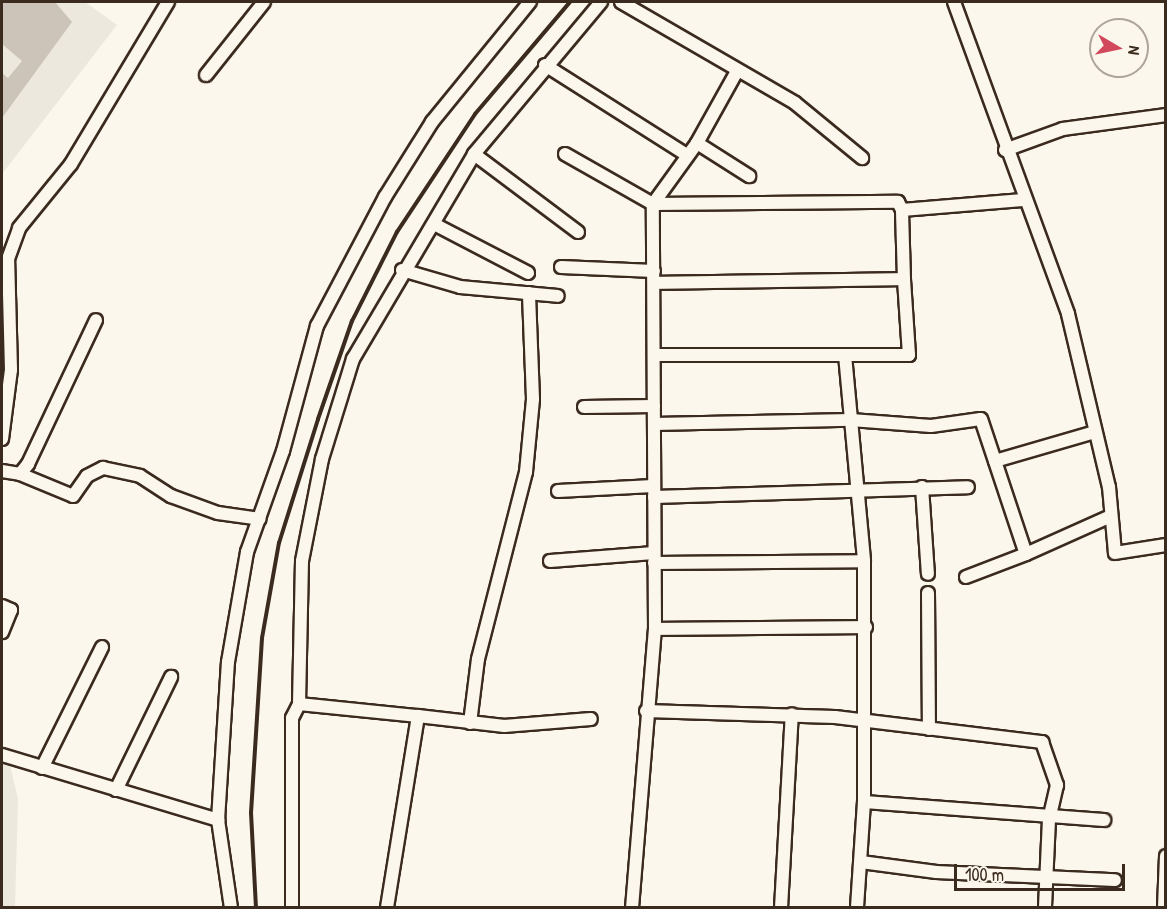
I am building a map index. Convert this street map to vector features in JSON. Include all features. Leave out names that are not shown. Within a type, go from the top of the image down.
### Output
[{"type":"street","points":[[2,439],[8,259],[19,228],[60,177],[168,2]]},
{"type":"street","points":[[206,75],[264,2]]},
{"type":"street","points":[[231,908],[218,820],[228,662],[247,552],[260,519],[317,326],[385,197],[432,122],[530,2]]},
{"type":"street","points":[[292,908],[292,718],[299,704],[302,561],[322,459],[353,359],[402,270],[434,224],[474,154],[545,65],[601,2]]},
{"type":"street","points":[[621,2],[795,103],[862,158]]},
{"type":"street","points":[[954,2],[1023,200],[1068,314],[1095,432],[1111,516],[1115,553],[1166,545]]},
{"type":"street","points":[[545,65],[687,154]]},
{"type":"street","points":[[632,908],[646,711],[655,629],[654,204],[687,154],[697,143],[737,71]]},
{"type":"street","points":[[1005,150],[1063,129],[1166,115]]},
{"type":"street","points":[[697,143],[749,176]]},
{"type":"street","points":[[474,154],[578,232]]},
{"type":"street","points":[[565,154],[654,204],[898,202],[902,210],[909,355],[655,355]]},
{"type":"street","points":[[902,210],[1023,200]]},
{"type":"street","points":[[434,224],[528,273]]},
{"type":"street","points":[[561,267],[654,277],[904,279]]},
{"type":"street","points":[[402,270],[460,287],[558,296]]},
{"type":"street","points":[[470,723],[478,659],[526,472],[533,399],[529,293]]},
{"type":"street","points":[[20,474],[96,320]]},
{"type":"street","points":[[844,355],[851,420],[855,493],[864,561],[866,627],[864,802],[856,908]]},
{"type":"street","points":[[584,407],[654,406]]},
{"type":"street","points":[[654,424],[851,420],[931,426],[981,419],[1026,554]]},
{"type":"street","points":[[995,461],[1095,432]]},
{"type":"street","points":[[2,471],[20,474],[73,496],[87,476],[104,468],[140,476],[171,496],[218,513],[260,519]]},
{"type":"street","points":[[922,487],[928,574]]},
{"type":"street","points":[[558,491],[855,493],[922,487],[968,487]]},
{"type":"street","points":[[966,577],[1026,554],[1111,516]]},
{"type":"street","points":[[550,561],[654,558],[864,561]]},
{"type":"street","points":[[928,593],[929,729]]},
{"type":"street","points":[[2,606],[11,610],[2,632]]},
{"type":"street","points":[[655,629],[866,627]]},
{"type":"street","points":[[42,768],[102,647]]},
{"type":"street","points":[[116,790],[171,676]]},
{"type":"street","points":[[299,704],[504,726],[591,719]]},
{"type":"street","points":[[646,711],[792,714],[866,720],[1042,742],[1058,785],[1049,819],[1045,908]]},
{"type":"street","points":[[781,908],[792,714]]},
{"type":"street","points":[[387,908],[418,716]]},
{"type":"street","points":[[2,755],[218,820]]},
{"type":"street","points":[[864,802],[1049,819],[1104,820]]},
{"type":"street","points":[[1164,908],[1166,856]]},
{"type":"street","points":[[861,862],[1046,880],[1115,880]]},
{"type":"shaded area","points":[[2,2],[85,2],[117,25],[2,174]]},
{"type":"shaded area","points":[[2,761],[10,765],[18,799],[15,907],[2,908]]},
{"type":"building","points":[[2,2],[55,2],[72,22],[2,118],[2,73],[8,78],[22,61],[2,44]]},
{"type":"railway","points":[[256,908],[251,813],[262,638],[279,543],[318,419],[352,321],[397,232],[475,114],[570,2]]}]
